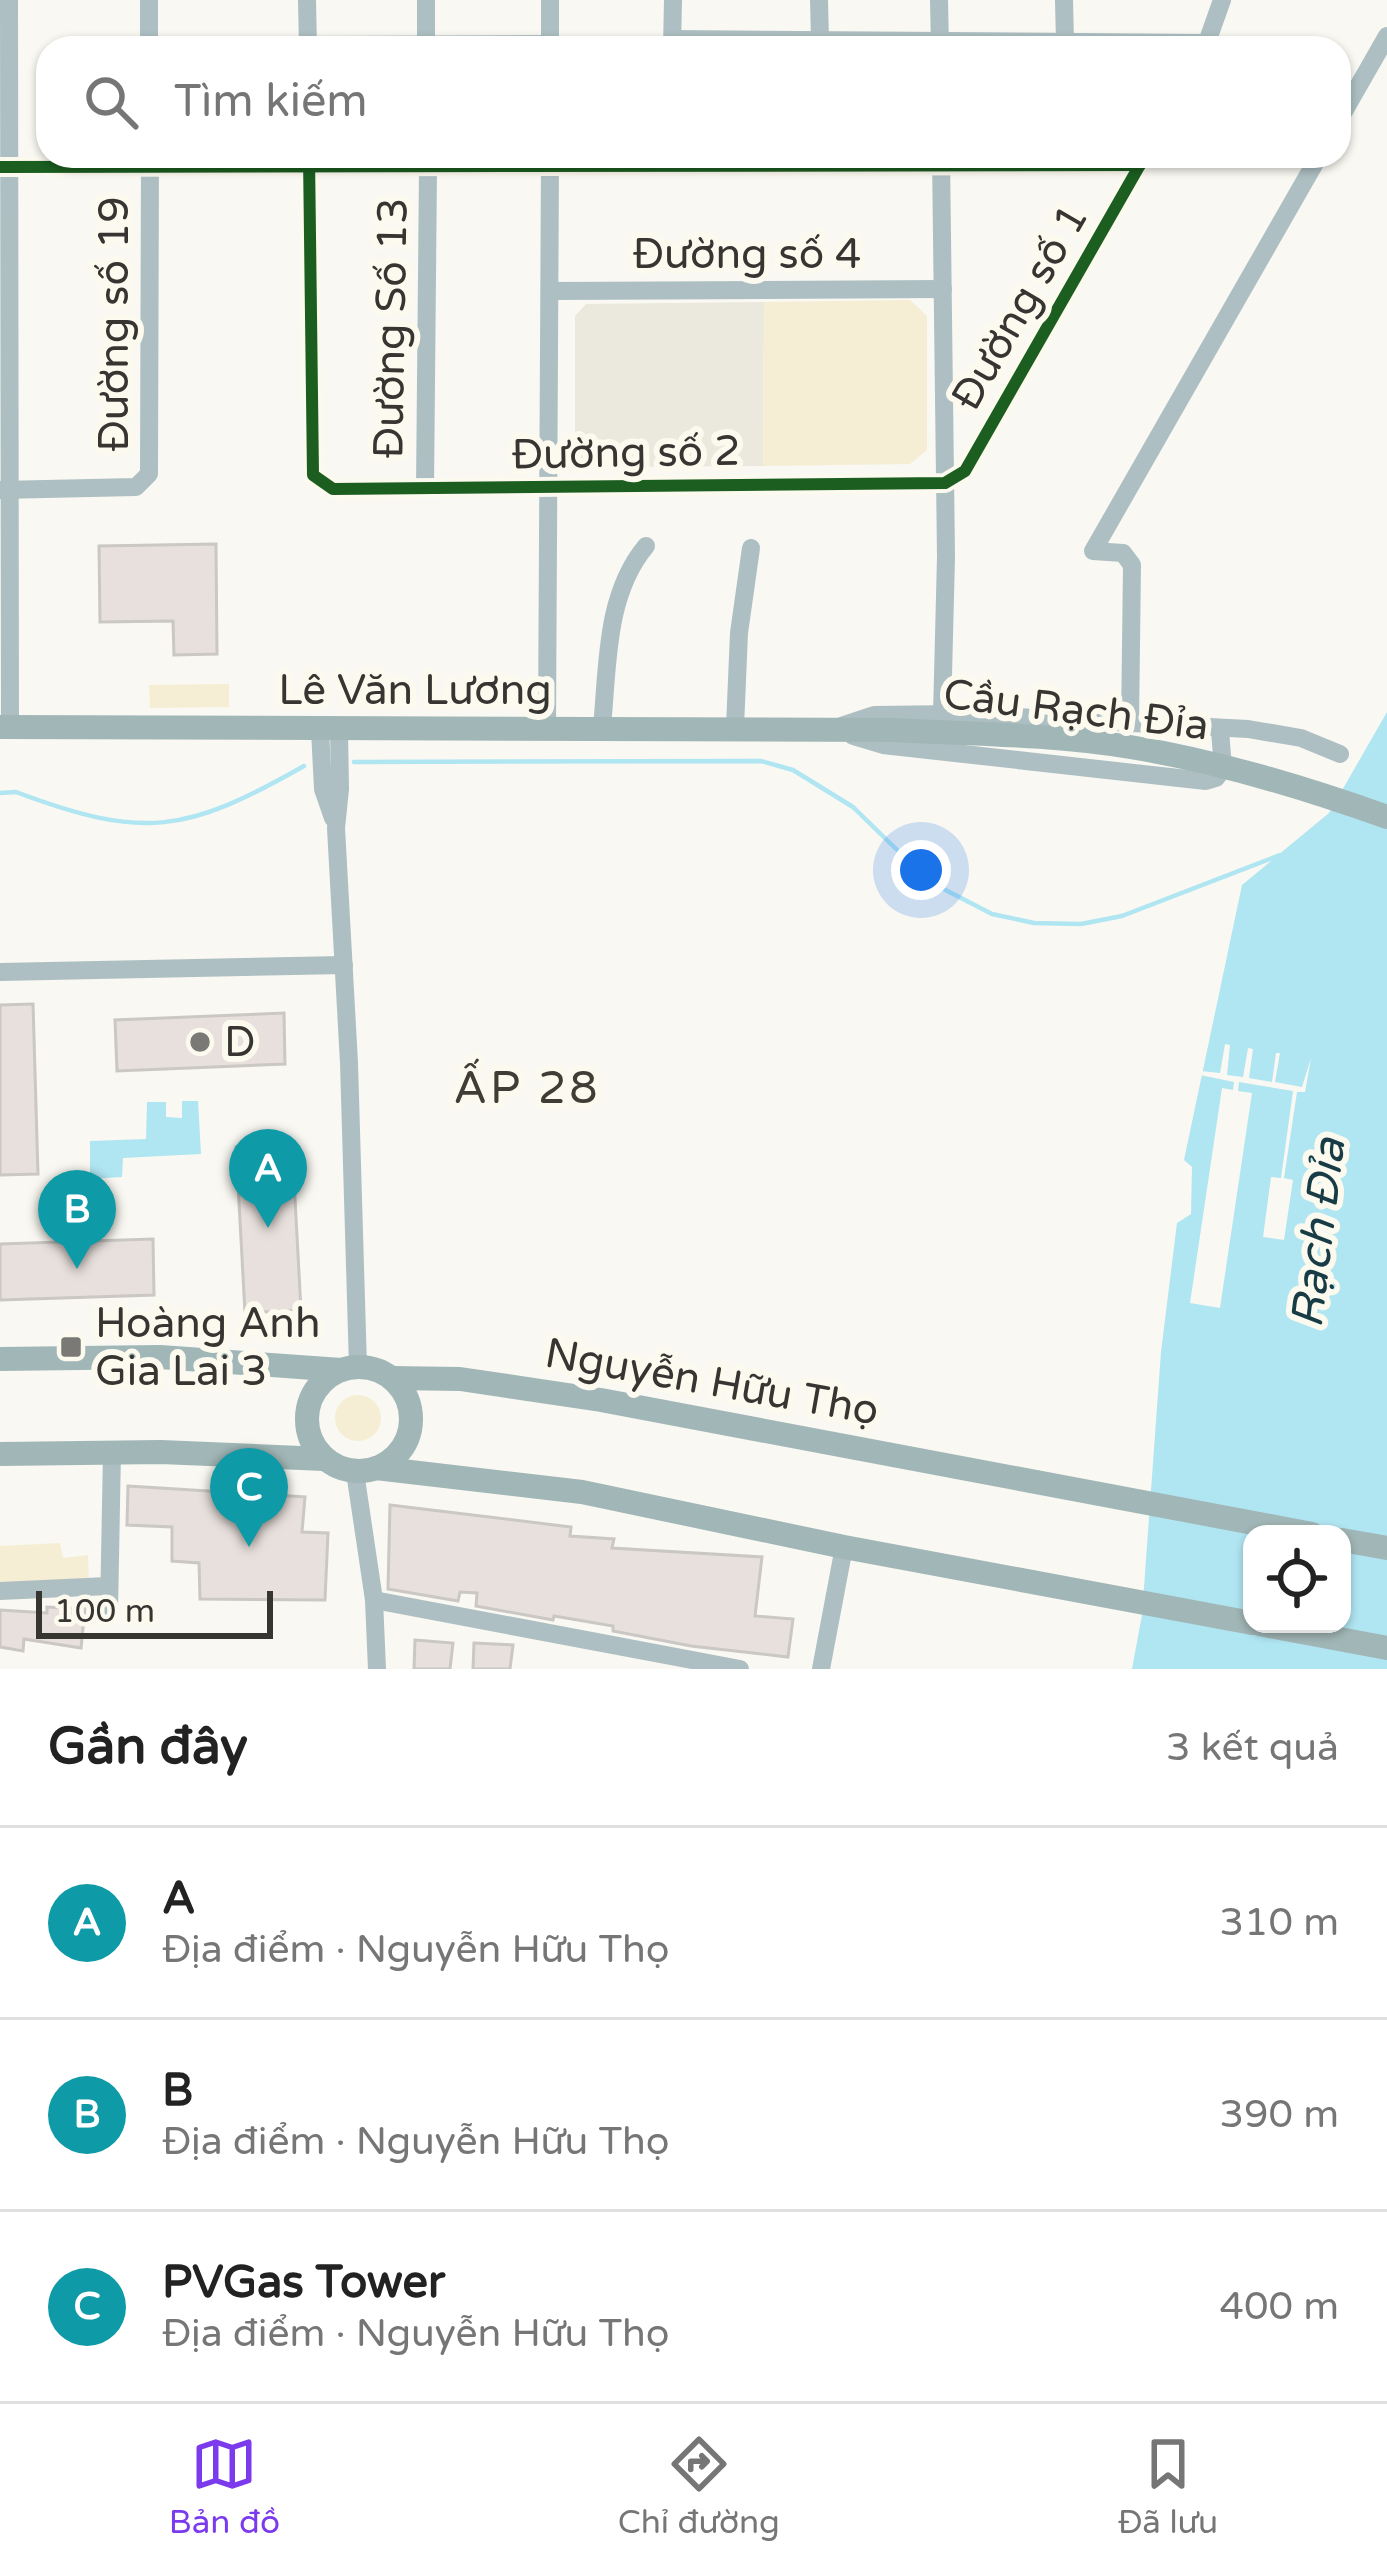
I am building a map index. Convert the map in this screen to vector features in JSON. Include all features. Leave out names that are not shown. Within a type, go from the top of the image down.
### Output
[{"type":"main road","name":"Lê Văn Lương","points":[[5,727],[892,730]]},
{"type":"main road","name":"Cầu Rạch Đỉa","points":[[892,730],[1126,746],[1233,769],[1387,817]]},
{"type":"main road","points":[[0,1359],[160,1357],[380,1371],[391,1378],[409,1404],[408,1435],[390,1461],[366,1470]]},
{"type":"main road","points":[[324,1459],[313,1445],[307,1409],[314,1393],[350,1368]]},
{"type":"main road","name":"Nguyễn Hữu Thọ","points":[[391,1378],[460,1379],[601,1400],[1264,1525]]},
{"type":"main road","points":[[0,1454],[112,1452],[324,1459],[366,1470],[582,1492],[1243,1621]]},
{"type":"main road","points":[[1351,1542],[1387,1548]]},
{"type":"main road","points":[[1308,1633],[1387,1648]]},
{"type":"street","points":[[5,727],[4,167],[9,0]]},
{"type":"street","points":[[149,0],[149,36]]},
{"type":"street","points":[[308,0],[308,36]]},
{"type":"street","points":[[426,0],[426,36]]},
{"type":"street","points":[[550,0],[550,36]]},
{"type":"street","points":[[672,36],[673,0]]},
{"type":"street","points":[[819,0],[820,36]]},
{"type":"street","points":[[939,0],[940,36]]},
{"type":"street","points":[[1064,0],[1065,36]]},
{"type":"street","points":[[1210,36],[1222,0]]},
{"type":"street","points":[[1351,99],[1387,36]]},
{"type":"street","points":[[4,167],[36,166]]},
{"type":"street","name":"Đường số 19","points":[[5,490],[136,487],[149,474],[150,168]]},
{"type":"street","name":"Đường số 2","points":[[309,168],[313,475],[333,489],[945,483]]},
{"type":"street","points":[[408,168],[445,168]]},
{"type":"street","points":[[548,728],[550,168]]},
{"type":"street","points":[[941,168],[942,715]]},
{"type":"street","name":"Đường số 1","points":[[945,483],[965,471],[1137,168]]},
{"type":"street","points":[[1130,724],[1132,565],[1124,553],[1093,551],[1311,168]]},
{"type":"street","name":"Đường Số 13","points":[[425,488],[428,169]]},
{"type":"street","name":"Đường số 4","points":[[551,291],[943,290]]},
{"type":"street","points":[[602,728],[616,604],[628,566],[646,546]]},
{"type":"street","points":[[735,727],[739,632],[751,548]]},
{"type":"street","name":"Lê Văn Lương","points":[[831,730],[874,715],[942,715],[1280,733],[1340,754]]},
{"type":"street","points":[[329,730],[344,965],[350,1368]]},
{"type":"street","name":"Lê Văn Lương","points":[[831,730],[883,746],[1207,781],[1223,769],[1220,730]]},
{"type":"street","points":[[0,972],[344,965]]},
{"type":"street","points":[[109,1611],[112,1452]]},
{"type":"street","points":[[366,1470],[377,1669]]},
{"type":"street","points":[[821,1669],[844,1546]]},
{"type":"street","points":[[0,1591],[108,1586]]},
{"type":"street","points":[[374,1600],[740,1669]]},
{"type":"shaded area","points":[[910,300],[927,316],[927,450],[910,464],[763,466],[764,302]]},
{"type":"shaded area","points":[[764,302],[763,466],[586,467],[575,456],[575,316],[586,304]]},
{"type":"shaded area","points":[[229,684],[229,707],[150,708],[149,685]]},
{"type":"shaded area","points":[[358,1395],[375,1401],[381,1418],[375,1435],[358,1441],[341,1435],[335,1418],[341,1401]]},
{"type":"shaded area","points":[[60,1543],[63,1558],[88,1555],[89,1585],[0,1585],[0,1546]]},
{"type":"water","name":"Rạch Đỉa","points":[[1387,712],[1387,1669],[1132,1669],[1142,1615],[1161,1352],[1177,1223],[1191,1214],[1192,1167],[1184,1160],[1242,885],[1329,813]]},
{"type":"water","points":[[182,1101],[198,1101],[201,1154],[123,1158],[122,1177],[90,1179],[90,1141],[146,1139],[147,1102],[166,1102],[166,1117],[182,1118]]},
{"type":"pier","points":[[1225,1044],[1230,1045],[1227,1075],[1243,1077],[1248,1048],[1253,1049],[1249,1078],[1272,1082],[1276,1053],[1280,1053],[1275,1082],[1302,1087],[1311,1058],[1305,1092],[1297,1092],[1284,1178],[1293,1180],[1284,1240],[1263,1237],[1271,1177],[1281,1178],[1293,1091],[1239,1082],[1238,1091],[1252,1093],[1220,1308],[1190,1303],[1222,1088],[1233,1090],[1234,1082],[1200,1075],[1201,1071],[1220,1073]]},
{"type":"building","points":[[216,544],[217,654],[174,655],[173,621],[100,622],[99,546]]},
{"type":"building","points":[[33,1004],[38,1174],[0,1175],[0,1005]]},
{"type":"building","name":"D","points":[[284,1013],[285,1064],[117,1071],[115,1020]]},
{"type":"building","points":[[292,1143],[301,1310],[245,1313],[236,1147]]},
{"type":"building","points":[[153,1239],[154,1295],[0,1300],[0,1244]]},
{"type":"building","points":[[128,1486],[305,1497],[302,1532],[328,1533],[325,1600],[200,1599],[199,1563],[172,1561],[172,1527],[127,1525]]},
{"type":"building","points":[[390,1505],[571,1527],[570,1536],[614,1539],[612,1548],[762,1557],[755,1616],[793,1619],[788,1657],[691,1646],[613,1631],[613,1626],[476,1606],[477,1593],[460,1592],[458,1601],[388,1589]]},
{"type":"building","points":[[47,1607],[85,1609],[81,1648],[24,1639],[23,1651],[0,1647],[0,1610],[47,1613]]},
{"type":"building","points":[[415,1640],[453,1643],[450,1669],[414,1669]]},
{"type":"building","points":[[474,1643],[513,1645],[510,1669],[473,1669]]},
{"type":"waterway","points":[[354,762],[761,761],[793,770],[853,807],[930,882],[992,914],[1034,923],[1081,924],[1122,916],[1280,855]]},
{"type":"waterway","points":[[0,793],[16,792],[98,818],[164,822],[227,805],[304,766]]},
{"type":"cycle path","points":[[0,167],[36,167]]},
{"type":"cycle path","points":[[309,168],[313,475],[333,489],[945,483],[965,471],[1138,168]]},
{"type":"place","name":"D","points":[[200,1042]]},
{"type":"place","name":"A","points":[[268,1228]]},
{"type":"place","name":"B","points":[[77,1269]]},
{"type":"place","name":"Hoàng Anh Gia Lai 3","points":[[71,1347]]},
{"type":"place","name":"PVGas Tower","points":[[249,1547]]},
{"type":"district","name":"ẤP 28","points":[[527,1089]]}]
